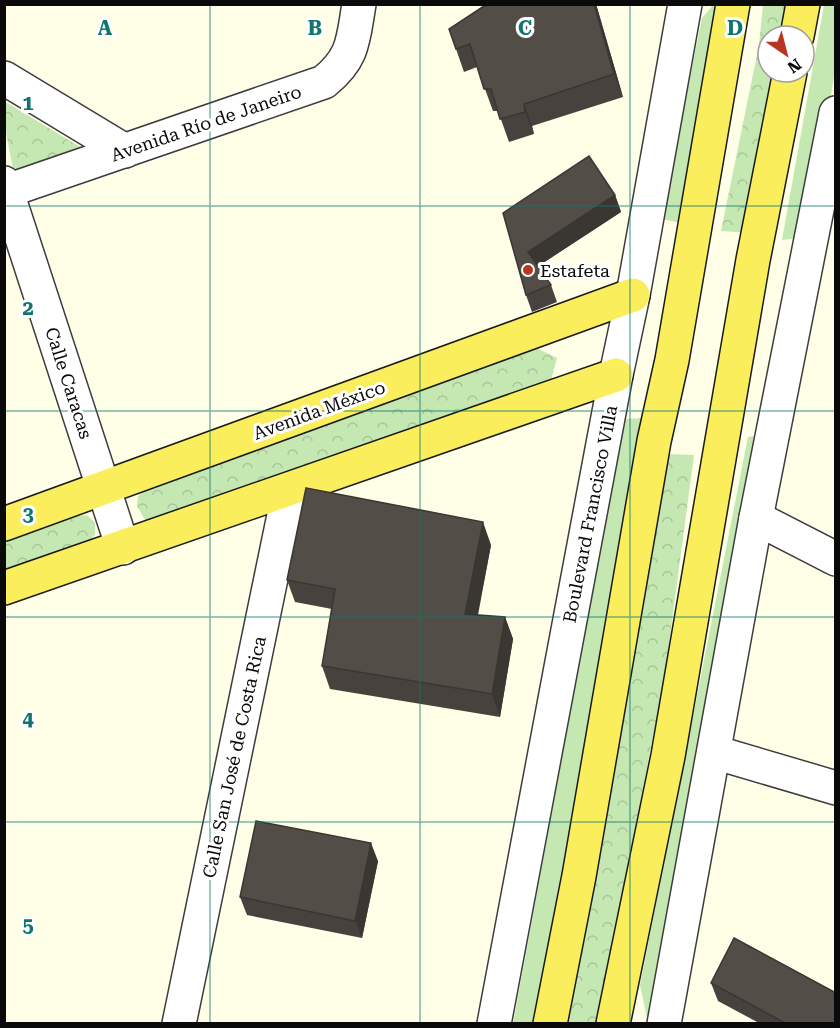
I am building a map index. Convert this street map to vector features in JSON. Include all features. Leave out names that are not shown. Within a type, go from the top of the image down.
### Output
[{"type":"main road","points":[[550,1023],[579,876],[652,453],[672,360],[733,4]]},
{"type":"main road","points":[[799,24],[803,4]]},
{"type":"main road","points":[[617,1020],[668,756],[753,260],[788,84]]},
{"type":"main road","name":"Avenida México","points":[[4,524],[633,294]]},
{"type":"main road","points":[[4,588],[289,491],[616,375]]},
{"type":"street","name":"Avenida Río de Janeiro","points":[[5,189],[125,151],[324,82],[339,70],[348,57],[359,4]]},
{"type":"street","name":"Boulevard Francisco Villa","points":[[494,1023],[633,294],[685,4]]},
{"type":"street","points":[[4,78],[125,151]]},
{"type":"street","points":[[664,1023],[756,518],[836,113]]},
{"type":"street","name":"Calle Caracas","points":[[5,189],[123,548]]},
{"type":"street","name":"Calle San José de Costa Rica","points":[[179,1023],[289,491]]},
{"type":"street","points":[[756,518],[836,559]]},
{"type":"street","points":[[714,752],[836,788]]},
{"type":"green space","points":[[713,5],[724,5],[681,223],[661,219],[702,18]]},
{"type":"green space","points":[[763,5],[793,5],[789,24],[761,24]]},
{"type":"green space","points":[[824,5],[835,5],[835,71],[807,237],[782,240],[810,84],[816,84],[816,50]]},
{"type":"green space","points":[[756,60],[756,84],[778,84],[750,233],[721,231]]},
{"type":"green space","points":[[4,101],[95,156],[16,185],[5,127]]},
{"type":"green space","points":[[532,346],[557,358],[550,384],[157,522],[145,520],[137,506],[138,496],[145,489]]},
{"type":"green space","points":[[645,418],[534,1023],[513,1024],[624,419]]},
{"type":"green space","points":[[762,435],[648,1023],[640,985],[748,437]]},
{"type":"green space","points":[[666,454],[694,455],[664,681],[597,1023],[562,1024]]},
{"type":"green space","points":[[87,515],[95,523],[95,534],[88,544],[5,572],[4,539],[75,516]]},
{"type":"building","points":[[487,4],[594,4],[614,74],[524,104],[525,112],[500,119],[491,89],[484,89],[470,44],[456,49],[449,29]]},
{"type":"building","points":[[589,156],[615,195],[528,252],[551,285],[526,295],[503,213]]},
{"type":"building","points":[[306,488],[483,522],[465,614],[505,617],[492,694],[322,666],[335,589],[287,580]]},
{"type":"building","points":[[256,821],[371,843],[355,921],[240,897]]},
{"type":"building","points":[[734,938],[836,993],[836,1023],[785,1023],[711,983]]},
{"type":"place","name":"Estafeta","points":[[528,270]]}]
